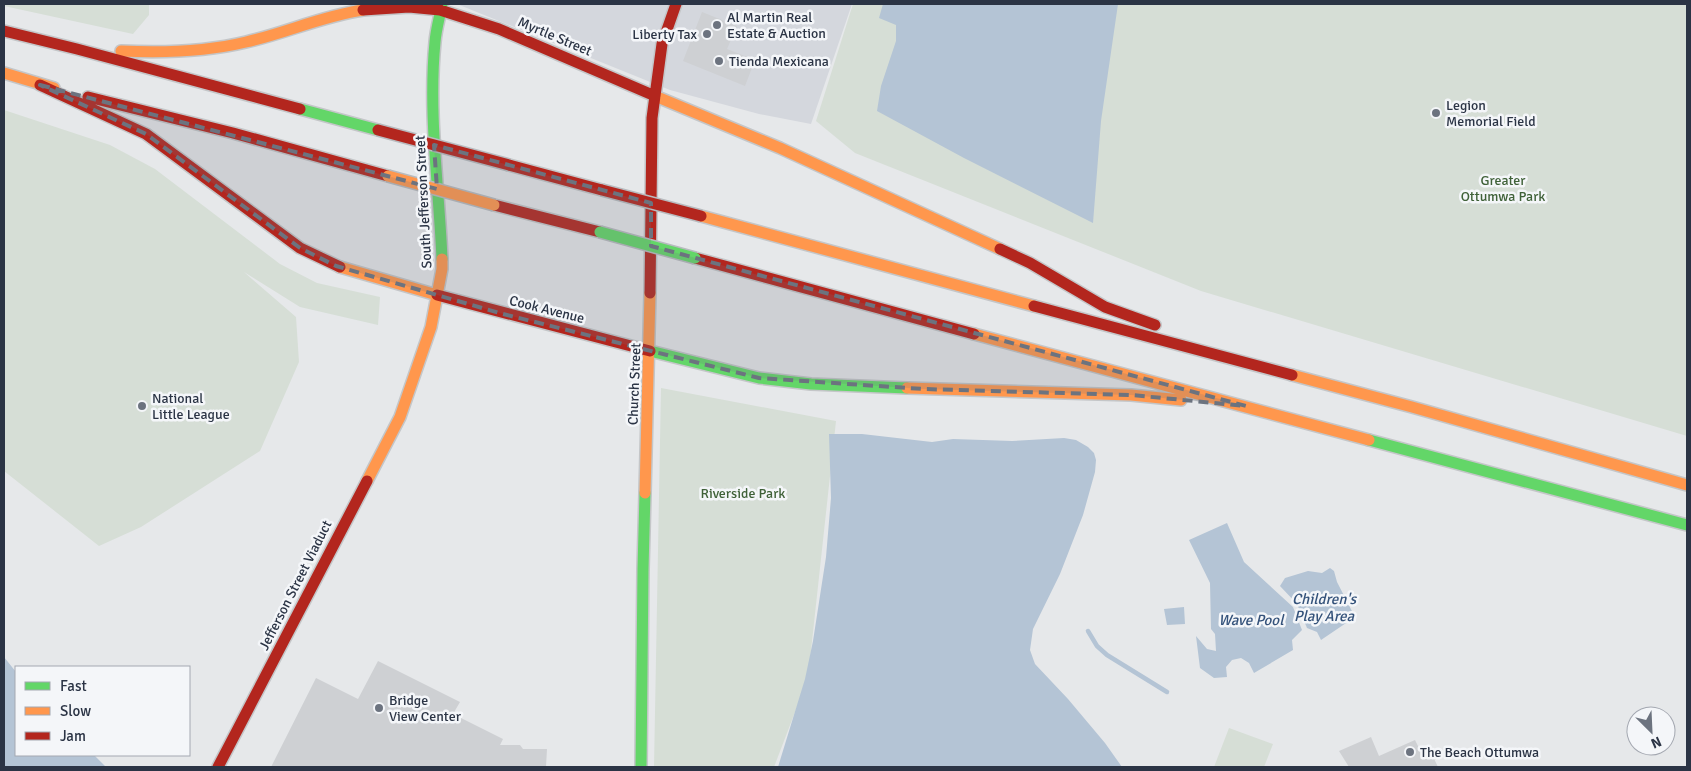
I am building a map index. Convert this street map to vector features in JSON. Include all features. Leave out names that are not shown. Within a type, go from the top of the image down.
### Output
[{"type":"main road","name":"Church Street","points":[[641,767],[643,569],[650,351],[652,118],[662,44],[676,4]]},
{"type":"main road","name":"Myrtle Street","points":[[77,49],[152,53],[196,51],[247,42],[317,20],[372,8],[441,7],[499,29],[780,148],[1030,262],[1105,306],[1267,368]]},
{"type":"main road","name":"South Jefferson Street","points":[[400,417],[431,327],[442,269],[435,170],[433,78],[435,40],[441,7]]},
{"type":"main road","points":[[4,32],[77,49],[1267,368],[1687,485]]},
{"type":"main road","points":[[4,73],[40,85],[233,133],[494,205],[905,314],[1060,358],[1687,525]]},
{"type":"main road","name":"Cook Avenue","points":[[40,85],[146,134],[300,248],[336,266],[502,314],[759,378],[812,384],[1131,395],[1246,406]]},
{"type":"main road","name":"Jefferson Street Viaduct","points":[[218,767],[400,417]]},
{"type":"highlighted area","points":[[40,85],[437,189],[434,145],[651,203],[651,246],[1246,406],[1131,395],[923,389],[759,378],[503,314],[336,266],[300,248],[146,134]]},
{"type":"shaded area","points":[[457,4],[852,4],[811,124],[759,114],[670,90]]},
{"type":"green space","points":[[4,4],[149,4],[149,15],[133,34],[4,6]]},
{"type":"green space","name":"Greater Ottumwa Park","points":[[853,4],[1687,4],[1687,436],[1201,291],[855,153],[816,121]]},
{"type":"green space","name":"National Little League","points":[[4,110],[110,145],[155,169],[280,264],[317,283],[380,297],[378,325],[300,307],[244,272],[296,317],[299,362],[260,451],[141,527],[99,546],[4,471]]},
{"type":"green space","name":"Riverside Park","points":[[661,388],[836,421],[808,678],[774,767],[654,767]]},
{"type":"green space","points":[[1229,728],[1273,744],[1264,767],[1214,767]]},
{"type":"water","points":[[883,4],[1118,4],[1101,121],[1093,223],[964,158],[877,111],[881,86],[896,41],[896,25],[879,18]]},
{"type":"water","points":[[829,434],[862,434],[932,442],[953,439],[1012,441],[1064,438],[1076,440],[1094,453],[1096,460],[1095,472],[1083,515],[1060,574],[1033,629],[1030,650],[1035,664],[1068,699],[1105,743],[1122,767],[778,767],[805,679],[826,557],[831,498]]},
{"type":"water","name":"Wave Pool","points":[[1227,523],[1244,562],[1293,607],[1302,630],[1292,640],[1293,650],[1254,673],[1249,663],[1241,658],[1232,660],[1226,667],[1227,677],[1214,678],[1200,668],[1196,636],[1207,649],[1216,651],[1215,634],[1211,629],[1210,583],[1189,540]]},
{"type":"water","name":"Children's Play Area","points":[[1330,568],[1334,571],[1337,582],[1355,617],[1321,640],[1317,632],[1307,628],[1297,604],[1280,586],[1285,578],[1308,571],[1322,573]]},
{"type":"water","points":[[1184,607],[1185,624],[1167,625],[1164,609]]},
{"type":"water","points":[[4,657],[15,671],[15,756],[95,756],[106,767],[4,767]]},
{"type":"building","name":"Tienda Mexicana","points":[[702,12],[737,26],[727,49],[755,60],[745,86],[683,61]]},
{"type":"building","name":"Bridge View Center","points":[[378,661],[460,702],[453,714],[503,739],[500,745],[520,745],[523,749],[547,749],[546,767],[271,767],[316,678],[358,699]]},
{"type":"building","name":"The Beach Ottumwa","points":[[1371,737],[1379,756],[1415,740],[1420,750],[1428,746],[1438,767],[1349,767],[1339,751]]},
{"type":"waterway","points":[[1088,631],[1097,646],[1107,655],[1167,692]]},
{"type":"traffic: fast","points":[[442,4],[435,42],[433,123],[442,259]]},
{"type":"traffic: fast","points":[[300,109],[378,130]]},
{"type":"traffic: fast","points":[[600,232],[695,258]]},
{"type":"traffic: fast","points":[[650,351],[759,378],[811,384],[907,388]]},
{"type":"traffic: fast","points":[[1369,440],[1687,525]]},
{"type":"traffic: fast","points":[[641,767],[645,493]]},
{"type":"traffic: slow","points":[[121,51],[184,51],[215,48],[261,38],[333,16],[363,10]]},
{"type":"traffic: slow","points":[[4,73],[54,88]]},
{"type":"traffic: slow","points":[[655,96],[780,148],[1000,249]]},
{"type":"traffic: slow","points":[[388,176],[494,205]]},
{"type":"traffic: slow","points":[[701,216],[1034,306]]},
{"type":"traffic: slow","points":[[367,481],[400,417],[431,327],[442,269],[442,259]]},
{"type":"traffic: slow","points":[[340,267],[437,295]]},
{"type":"traffic: slow","points":[[645,493],[650,293]]},
{"type":"traffic: slow","points":[[974,334],[1369,440]]},
{"type":"traffic: slow","points":[[1292,375],[1687,485]]},
{"type":"traffic: slow","points":[[907,388],[1131,395],[1181,400]]},
{"type":"traffic: jam","points":[[650,293],[652,118],[662,44],[676,4]]},
{"type":"traffic: jam","points":[[363,10],[409,7],[440,10]]},
{"type":"traffic: jam","points":[[440,10],[499,29],[655,96]]},
{"type":"traffic: jam","points":[[4,31],[300,109]]},
{"type":"traffic: jam","points":[[40,85],[146,134],[300,248],[340,267]]},
{"type":"traffic: jam","points":[[88,97],[233,133],[388,176]]},
{"type":"traffic: jam","points":[[378,130],[509,165]]},
{"type":"traffic: jam","points":[[509,165],[602,190]]},
{"type":"traffic: jam","points":[[602,190],[701,216]]},
{"type":"traffic: jam","points":[[494,205],[600,232]]},
{"type":"traffic: jam","points":[[1000,249],[1030,263],[1105,307],[1155,325]]},
{"type":"traffic: jam","points":[[695,258],[974,334]]},
{"type":"traffic: jam","points":[[437,295],[650,351]]},
{"type":"traffic: jam","points":[[1034,306],[1292,375]]},
{"type":"traffic: jam","points":[[218,767],[367,481]]},
{"type":"place","name":"Al Martin Real Estate & Auction","points":[[717,25]]},
{"type":"place","name":"Liberty Tax","points":[[707,34]]},
{"type":"place","name":"Tienda Mexicana","points":[[719,61]]},
{"type":"place","name":"Legion Memorial Field","points":[[1436,113]]},
{"type":"place","name":"National Little League","points":[[142,406]]},
{"type":"place","name":"Bridge View Center","points":[[379,708]]},
{"type":"place","name":"The Beach Ottumwa","points":[[1410,752]]}]
